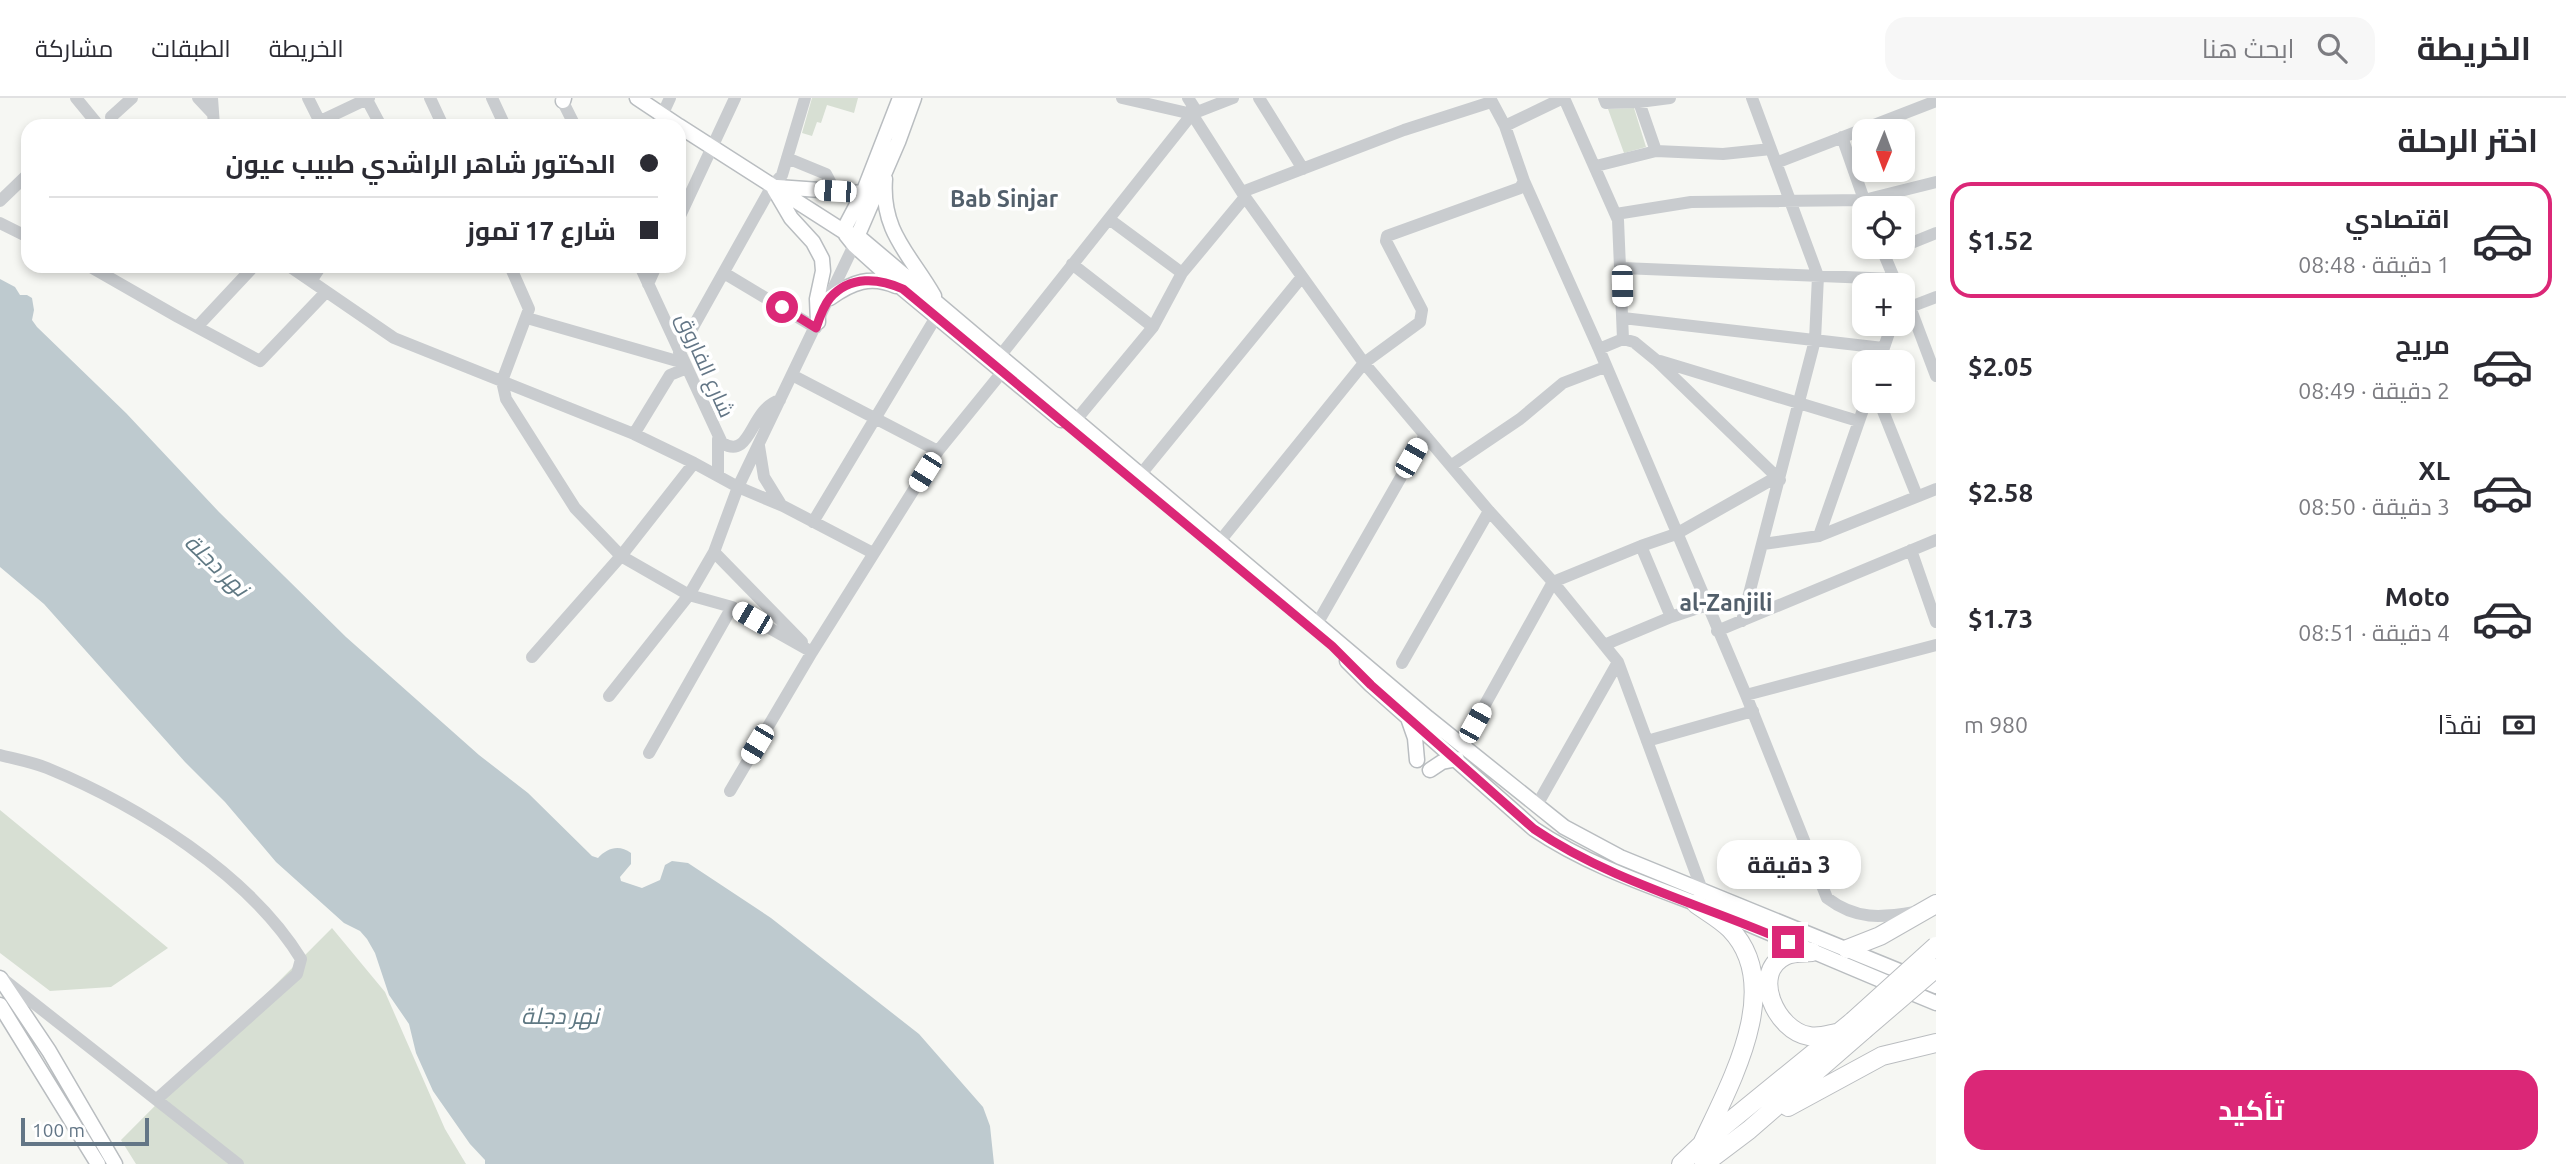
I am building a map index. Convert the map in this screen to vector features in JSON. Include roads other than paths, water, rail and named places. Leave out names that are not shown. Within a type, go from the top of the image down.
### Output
[{"type":"highway","points":[[1699,897],[1732,931],[1749,962],[1754,1008],[1710,1157]]},
{"type":"highway","points":[[1847,949],[1880,936],[1931,907]]},
{"type":"highway","points":[[1749,1130],[1936,946]]},
{"type":"highway","points":[[1812,952],[1784,956],[1776,963],[1770,976],[1773,1006],[1784,1022],[1807,1036],[1821,1037],[1852,1027]]},
{"type":"highway","points":[[1710,1157],[1852,1027],[1936,968]]},
{"type":"highway","points":[[1681,1164],[1710,1157],[1749,1130],[1882,1056],[1936,1043]]},
{"type":"main road","points":[[637,98],[658,119]]},
{"type":"main road","points":[[843,231],[863,193],[900,98]]},
{"type":"main road","points":[[856,241],[914,98]]},
{"type":"main road","points":[[686,131],[856,241],[938,311],[1003,372],[1332,646],[1407,717],[1537,805],[1564,827],[1812,952],[1936,1003]]},
{"type":"main road","points":[[885,169],[884,195],[893,232],[938,311]]},
{"type":"main road","points":[[772,186],[863,193]]},
{"type":"main road","points":[[772,186],[792,218],[821,255],[823,265],[817,299],[817,325]]},
{"type":"main road","points":[[856,241],[903,289]]},
{"type":"main road","points":[[830,298],[846,287],[865,280],[882,281],[903,289],[938,311],[1000,356],[1317,624],[1459,753],[1534,829],[1553,841],[1614,872],[1699,897],[1847,949],[1936,986]]},
{"type":"main road","points":[[1407,717],[1415,738],[1417,760]]},
{"type":"main road","points":[[1430,770],[1459,753]]},
{"type":"main road","points":[[1614,872],[1620,857]]},
{"type":"main road","points":[[0,977],[49,1051],[115,1164]]},
{"type":"main road","points":[[0,1004],[98,1164]]},
{"type":"main road","points":[[66,1111],[80,1104]]},
{"type":"street","points":[[76,98],[92,119]]},
{"type":"street","points":[[111,117],[132,98]]},
{"type":"street","points":[[198,98],[213,119]]},
{"type":"street","points":[[212,98],[214,119]]},
{"type":"street","points":[[308,98],[315,119]]},
{"type":"street","points":[[327,119],[367,98],[378,119]]},
{"type":"street","points":[[430,98],[440,119]]},
{"type":"street","points":[[492,98],[502,119]]},
{"type":"street","points":[[661,119],[670,98]]},
{"type":"street","points":[[686,203],[735,98]]},
{"type":"street","points":[[634,435],[670,375],[683,361],[724,273],[772,186],[782,175],[805,98]]},
{"type":"street","points":[[1122,98],[1194,113]]},
{"type":"street","points":[[1188,98],[1194,113],[1243,195],[1364,362],[1489,511],[1553,582],[1618,663],[1699,897]]},
{"type":"street","points":[[1000,356],[1194,113],[1233,98]]},
{"type":"street","points":[[1259,98],[1303,169]]},
{"type":"street","points":[[1505,126],[1564,98],[1616,214],[1622,268],[1623,339]]},
{"type":"street","points":[[1604,98],[1606,103],[1670,98]]},
{"type":"street","points":[[1742,621],[1815,340],[1818,276],[1752,98]]},
{"type":"street","points":[[563,99],[572,119]]},
{"type":"street","points":[[1076,420],[1153,327],[1182,274],[1243,195],[1303,169],[1490,100],[1505,126],[1524,181],[1599,349],[1753,711],[1827,898],[1843,910],[1882,918],[1931,907]]},
{"type":"street","points":[[1776,163],[1936,101]]},
{"type":"street","points":[[1639,102],[1656,152]]},
{"type":"street","points":[[86,119],[89,116]]},
{"type":"street","points":[[1842,137],[1862,196]]},
{"type":"street","points":[[1595,166],[1656,152],[1723,153],[1771,149]]},
{"type":"street","points":[[787,158],[827,174],[835,191]]},
{"type":"street","points":[[0,201],[21,181]]},
{"type":"street","points":[[1220,541],[1364,362],[1417,325],[1422,318],[1422,310],[1386,241],[1387,236],[1520,187],[1524,181]]},
{"type":"street","points":[[1891,196],[1936,182]]},
{"type":"street","points":[[1616,214],[1691,202],[1789,200],[1852,203]]},
{"type":"street","points":[[1109,219],[1182,274]]},
{"type":"street","points":[[0,223],[21,234]]},
{"type":"street","points":[[1915,240],[1936,233]]},
{"type":"street","points":[[610,696],[689,595],[714,552],[738,487],[856,241]]},
{"type":"street","points":[[1072,264],[1153,327]]},
{"type":"street","points":[[1622,268],[1852,279]]},
{"type":"street","points":[[101,273],[260,361],[326,292]]},
{"type":"street","points":[[197,327],[247,273]]},
{"type":"street","points":[[299,273],[394,338],[634,435],[873,553]]},
{"type":"street","points":[[310,281],[316,273]]},
{"type":"street","points":[[513,273],[529,309],[502,381],[506,399],[576,508],[621,556],[689,595],[732,607],[812,652]]},
{"type":"street","name":"شارع الفاروق","points":[[643,273],[719,439],[731,447],[742,445],[762,410],[780,400]]},
{"type":"street","points":[[648,284],[653,273]]},
{"type":"street","points":[[724,273],[817,325]]},
{"type":"street","points":[[1141,474],[1301,278]]},
{"type":"street","points":[[1915,301],[1936,297]]},
{"type":"street","points":[[813,522],[938,311]]},
{"type":"street","points":[[527,318],[683,361]]},
{"type":"street","points":[[1623,318],[1883,348],[1888,336]]},
{"type":"street","points":[[1915,322],[1933,361],[1936,376]]},
{"type":"street","points":[[1599,349],[1623,339],[1634,342],[1780,480]]},
{"type":"street","points":[[1656,360],[1858,421]]},
{"type":"street","points":[[1452,465],[1520,419],[1563,383],[1605,367]]},
{"type":"street","points":[[730,791],[812,652],[938,451],[1003,372]]},
{"type":"street","points":[[792,375],[938,451]]},
{"type":"street","points":[[1819,536],[1861,413]]},
{"type":"street","points":[[1884,413],[1917,496]]},
{"type":"street","points":[[1317,624],[1425,435]]},
{"type":"street","points":[[718,475],[719,439]]},
{"type":"street","points":[[760,442],[764,477],[782,506]]},
{"type":"street","points":[[532,657],[621,556],[694,463]]},
{"type":"street","points":[[1459,753],[1553,582],[1676,534],[1773,479],[1780,480]]},
{"type":"street","points":[[1763,544],[1819,536],[1936,489]]},
{"type":"street","points":[[1402,663],[1489,511]]},
{"type":"street","points":[[1717,631],[1936,540]]},
{"type":"street","points":[[1641,546],[1671,617]]},
{"type":"street","points":[[1911,550],[1933,602],[1936,622]]},
{"type":"street","points":[[714,552],[812,652]]},
{"type":"street","points":[[1604,645],[1671,617],[1707,606]]},
{"type":"street","points":[[649,753],[732,607]]},
{"type":"street","points":[[1746,695],[1936,645]]},
{"type":"street","points":[[1537,805],[1618,663]]},
{"type":"street","points":[[1647,741],[1753,711]]},
{"type":"street","points":[[0,755],[45,767],[131,808],[188,844],[248,896],[287,936],[301,959],[297,974],[157,1099]]},
{"type":"street","points":[[0,977],[238,1164]]},
{"type":"water","name":"نهر دجلة","points":[[0,279],[15,287],[20,295],[32,298],[32,320],[37,327],[126,413],[219,512],[346,637],[479,755],[528,793],[592,856],[598,858],[609,850],[618,848],[631,853],[631,864],[620,877],[621,881],[642,888],[660,880],[665,865],[672,861],[688,863],[771,918],[919,1034],[983,1107],[990,1126],[994,1164],[485,1164],[485,1160],[470,1144],[433,1091],[416,1053],[409,1024],[389,995],[375,953],[367,939],[360,931],[344,923],[276,862],[225,802],[185,762],[44,604],[0,567]]},
{"type":"district","name":"Bab Sinjar","points":[[1004,198]]},
{"type":"district","name":"al-Zanjili","points":[[1726,602]]}]
